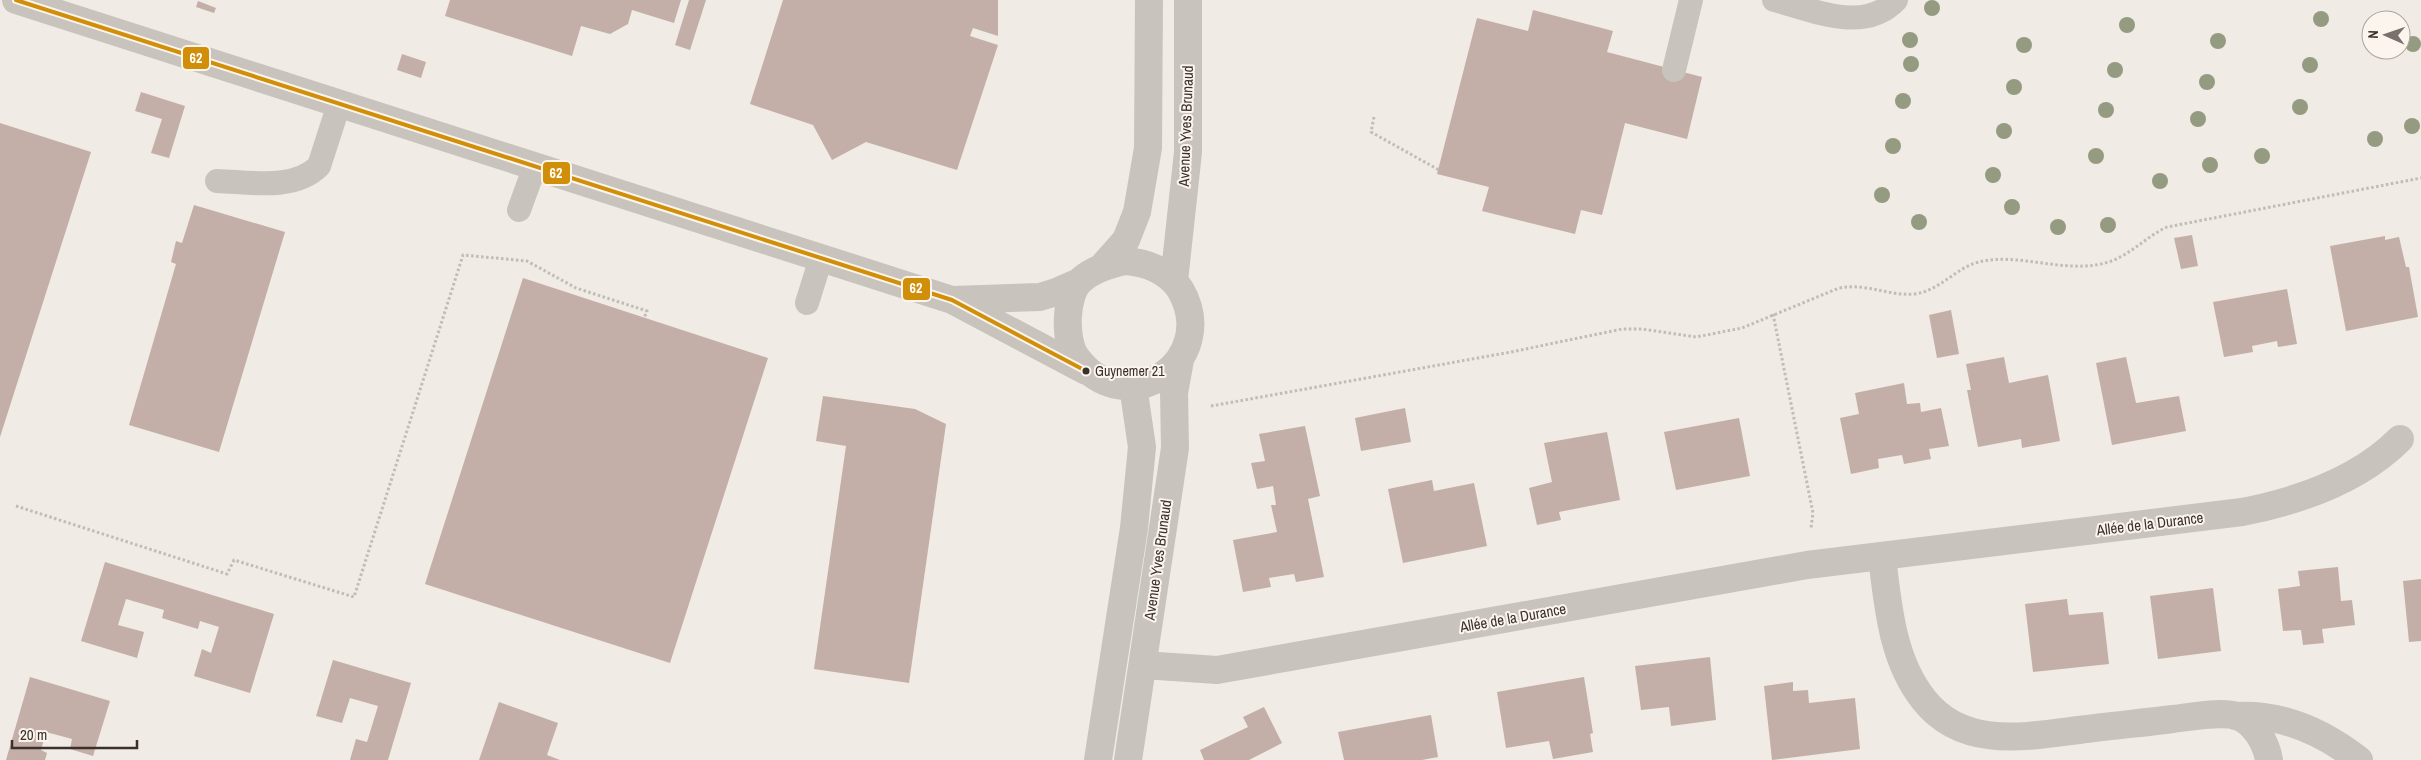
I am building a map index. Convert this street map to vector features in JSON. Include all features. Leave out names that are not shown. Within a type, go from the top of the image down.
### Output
[{"type":"street","points":[[16,0],[952,300],[1100,380],[1133,386],[1149,383],[1164,375],[1180,360],[1189,340],[1191,319],[1188,304],[1174,281],[1159,270],[1138,261],[1125,261],[1103,266]]},
{"type":"street","points":[[952,300],[1040,297],[1056,292],[1079,282],[1103,266],[1126,240],[1139,203],[1148,148],[1149,0]]},
{"type":"street","name":"Avenue Yves Brunaud","points":[[1174,281],[1188,152],[1188,0]]},
{"type":"street","points":[[1079,282],[1068,308],[1067,330],[1074,354],[1086,371]]},
{"type":"street","name":"Avenue Yves Brunaud","points":[[1128,760],[1175,448],[1174,393],[1180,360]]},
{"type":"street","name":"Avenue Yves Brunaud","points":[[1098,760],[1134,528],[1142,447],[1133,386]]},
{"type":"street","name":"Allée de la Durance","points":[[1143,665],[1217,670],[1807,565],[2269,507],[2326,488],[2350,476],[2388,451],[2400,439]]},
{"type":"street","points":[[1882,557],[1892,627],[1906,671],[1925,701],[1943,719],[1956,726],[1984,736],[2016,738],[2193,716],[2267,716],[2302,726],[2325,736],[2359,760]]},
{"type":"street","points":[[2235,716],[2247,721],[2256,732],[2264,743],[2268,760]]},
{"type":"lane","points":[[1674,70],[1691,0]]},
{"type":"lane","points":[[1774,0],[1856,19],[1882,13],[1896,0]]},
{"type":"lane","points":[[217,181],[284,182],[299,180],[313,172],[320,166],[339,104]]},
{"type":"lane","points":[[519,210],[535,166]]},
{"type":"lane","points":[[807,303],[821,258]]},
{"type":"path","points":[[1374,117],[1370,132],[1439,170]]},
{"type":"path","points":[[1201,408],[1511,352],[1622,329],[1642,329],[1696,337],[1742,328],[1839,288],[1854,285],[1898,294],[1929,290],[1965,268],[1988,260],[2078,266],[2103,264],[2119,258],[2150,235],[2167,227],[2421,178]]},
{"type":"path","points":[[16,506],[227,574],[234,560],[354,598],[463,256],[527,261],[576,288],[647,311],[644,318]]},
{"type":"path","points":[[1773,314],[1813,513],[1807,565]]},
{"type":"building","points":[[450,0],[681,0],[674,23],[632,10],[628,24],[610,34],[581,26],[572,56],[445,16]]},
{"type":"building","points":[[689,0],[706,0],[690,50],[675,45]]},
{"type":"building","points":[[783,0],[998,0],[998,36],[973,28],[970,36],[998,45],[957,170],[866,142],[832,160],[813,125],[750,104]]},
{"type":"building","points":[[198,1],[216,8],[214,13],[196,7]]},
{"type":"building","points":[[1533,10],[1613,31],[1607,52],[1702,77],[1687,139],[1625,123],[1602,215],[1581,210],[1575,234],[1482,211],[1489,187],[1437,174],[1477,18],[1528,31]]},
{"type":"building","points":[[402,54],[426,62],[421,78],[397,70]]},
{"type":"building","points":[[141,92],[185,106],[169,158],[151,153],[162,119],[135,111]]},
{"type":"building","points":[[0,123],[91,152],[0,437]]},
{"type":"building","points":[[194,205],[285,232],[219,452],[129,425],[176,264],[171,262],[176,241],[182,243]]},
{"type":"building","points":[[2192,235],[2198,266],[2181,269],[2174,238]]},
{"type":"building","points":[[2385,236],[2385,240],[2399,237],[2406,267],[2409,267],[2418,317],[2346,331],[2330,246]]},
{"type":"building","points":[[523,278],[768,358],[670,663],[425,584]]},
{"type":"building","points":[[2287,289],[2297,344],[2278,347],[2277,341],[2252,346],[2253,352],[2224,357],[2213,302]]},
{"type":"building","points":[[1951,310],[1959,354],[1937,358],[1929,315]]},
{"type":"building","points":[[2004,357],[2009,383],[2048,375],[2060,441],[2022,448],[2021,439],[1978,447],[1967,390],[1971,390],[1966,364]]},
{"type":"building","points":[[2126,357],[2136,403],[2179,396],[2186,431],[2112,445],[2096,363]]},
{"type":"building","points":[[1904,383],[1907,404],[1920,403],[1921,412],[1941,408],[1949,446],[1929,449],[1931,459],[1904,464],[1902,455],[1878,459],[1879,468],[1851,474],[1840,418],[1859,414],[1855,393]]},
{"type":"building","points":[[823,396],[915,409],[946,424],[909,683],[814,669],[846,446],[816,441]]},
{"type":"building","points":[[1405,408],[1411,442],[1361,451],[1355,418]]},
{"type":"building","points":[[1739,418],[1750,476],[1676,490],[1664,432]]},
{"type":"building","points":[[1305,426],[1320,496],[1308,499],[1324,577],[1296,582],[1294,574],[1269,578],[1271,587],[1243,592],[1233,540],[1277,532],[1271,505],[1276,505],[1273,486],[1257,489],[1251,463],[1265,461],[1259,434]]},
{"type":"building","points":[[1607,432],[1620,500],[1559,512],[1561,520],[1537,525],[1529,488],[1552,482],[1544,443]]},
{"type":"building","points":[[1432,480],[1434,491],[1474,483],[1487,546],[1403,563],[1388,489]]},
{"type":"building","points":[[105,562],[274,614],[250,693],[194,676],[202,649],[211,653],[219,627],[200,621],[198,629],[162,618],[164,610],[126,599],[118,625],[144,632],[137,658],[81,641]]},
{"type":"building","points":[[2338,567],[2341,601],[2352,600],[2355,625],[2322,629],[2324,643],[2303,645],[2301,630],[2283,631],[2278,589],[2300,586],[2298,571]]},
{"type":"building","points":[[2421,579],[2421,641],[2409,642],[2403,581]]},
{"type":"building","points":[[2213,588],[2221,651],[2158,659],[2150,596]]},
{"type":"building","points":[[2067,599],[2069,615],[2103,612],[2109,664],[2033,672],[2025,604]]},
{"type":"building","points":[[1710,657],[1716,720],[1671,726],[1669,707],[1641,710],[1635,666]]},
{"type":"building","points":[[333,660],[411,683],[388,760],[350,760],[356,739],[367,742],[378,706],[350,698],[342,723],[316,716]]},
{"type":"building","points":[[30,677],[110,701],[93,756],[70,749],[72,739],[46,732],[41,750],[47,753],[45,760],[6,760]]},
{"type":"building","points":[[1584,677],[1593,733],[1590,734],[1593,752],[1553,759],[1549,741],[1506,748],[1497,692]]},
{"type":"building","points":[[1793,682],[1793,691],[1808,690],[1809,703],[1855,698],[1860,749],[1772,760],[1764,686]]},
{"type":"building","points":[[499,702],[558,723],[547,755],[560,760],[479,760]]},
{"type":"building","points":[[1264,707],[1282,743],[1249,760],[1204,760],[1200,750],[1248,727],[1243,717]]},
{"type":"building","points":[[1431,715],[1438,757],[1422,760],[1344,760],[1338,732]]},
{"type":"transit line","name":"62","points":[[16,0],[952,300],[1086,371]]},
{"type":"place","name":"Guynemer 21","points":[[1086,371]]}]
